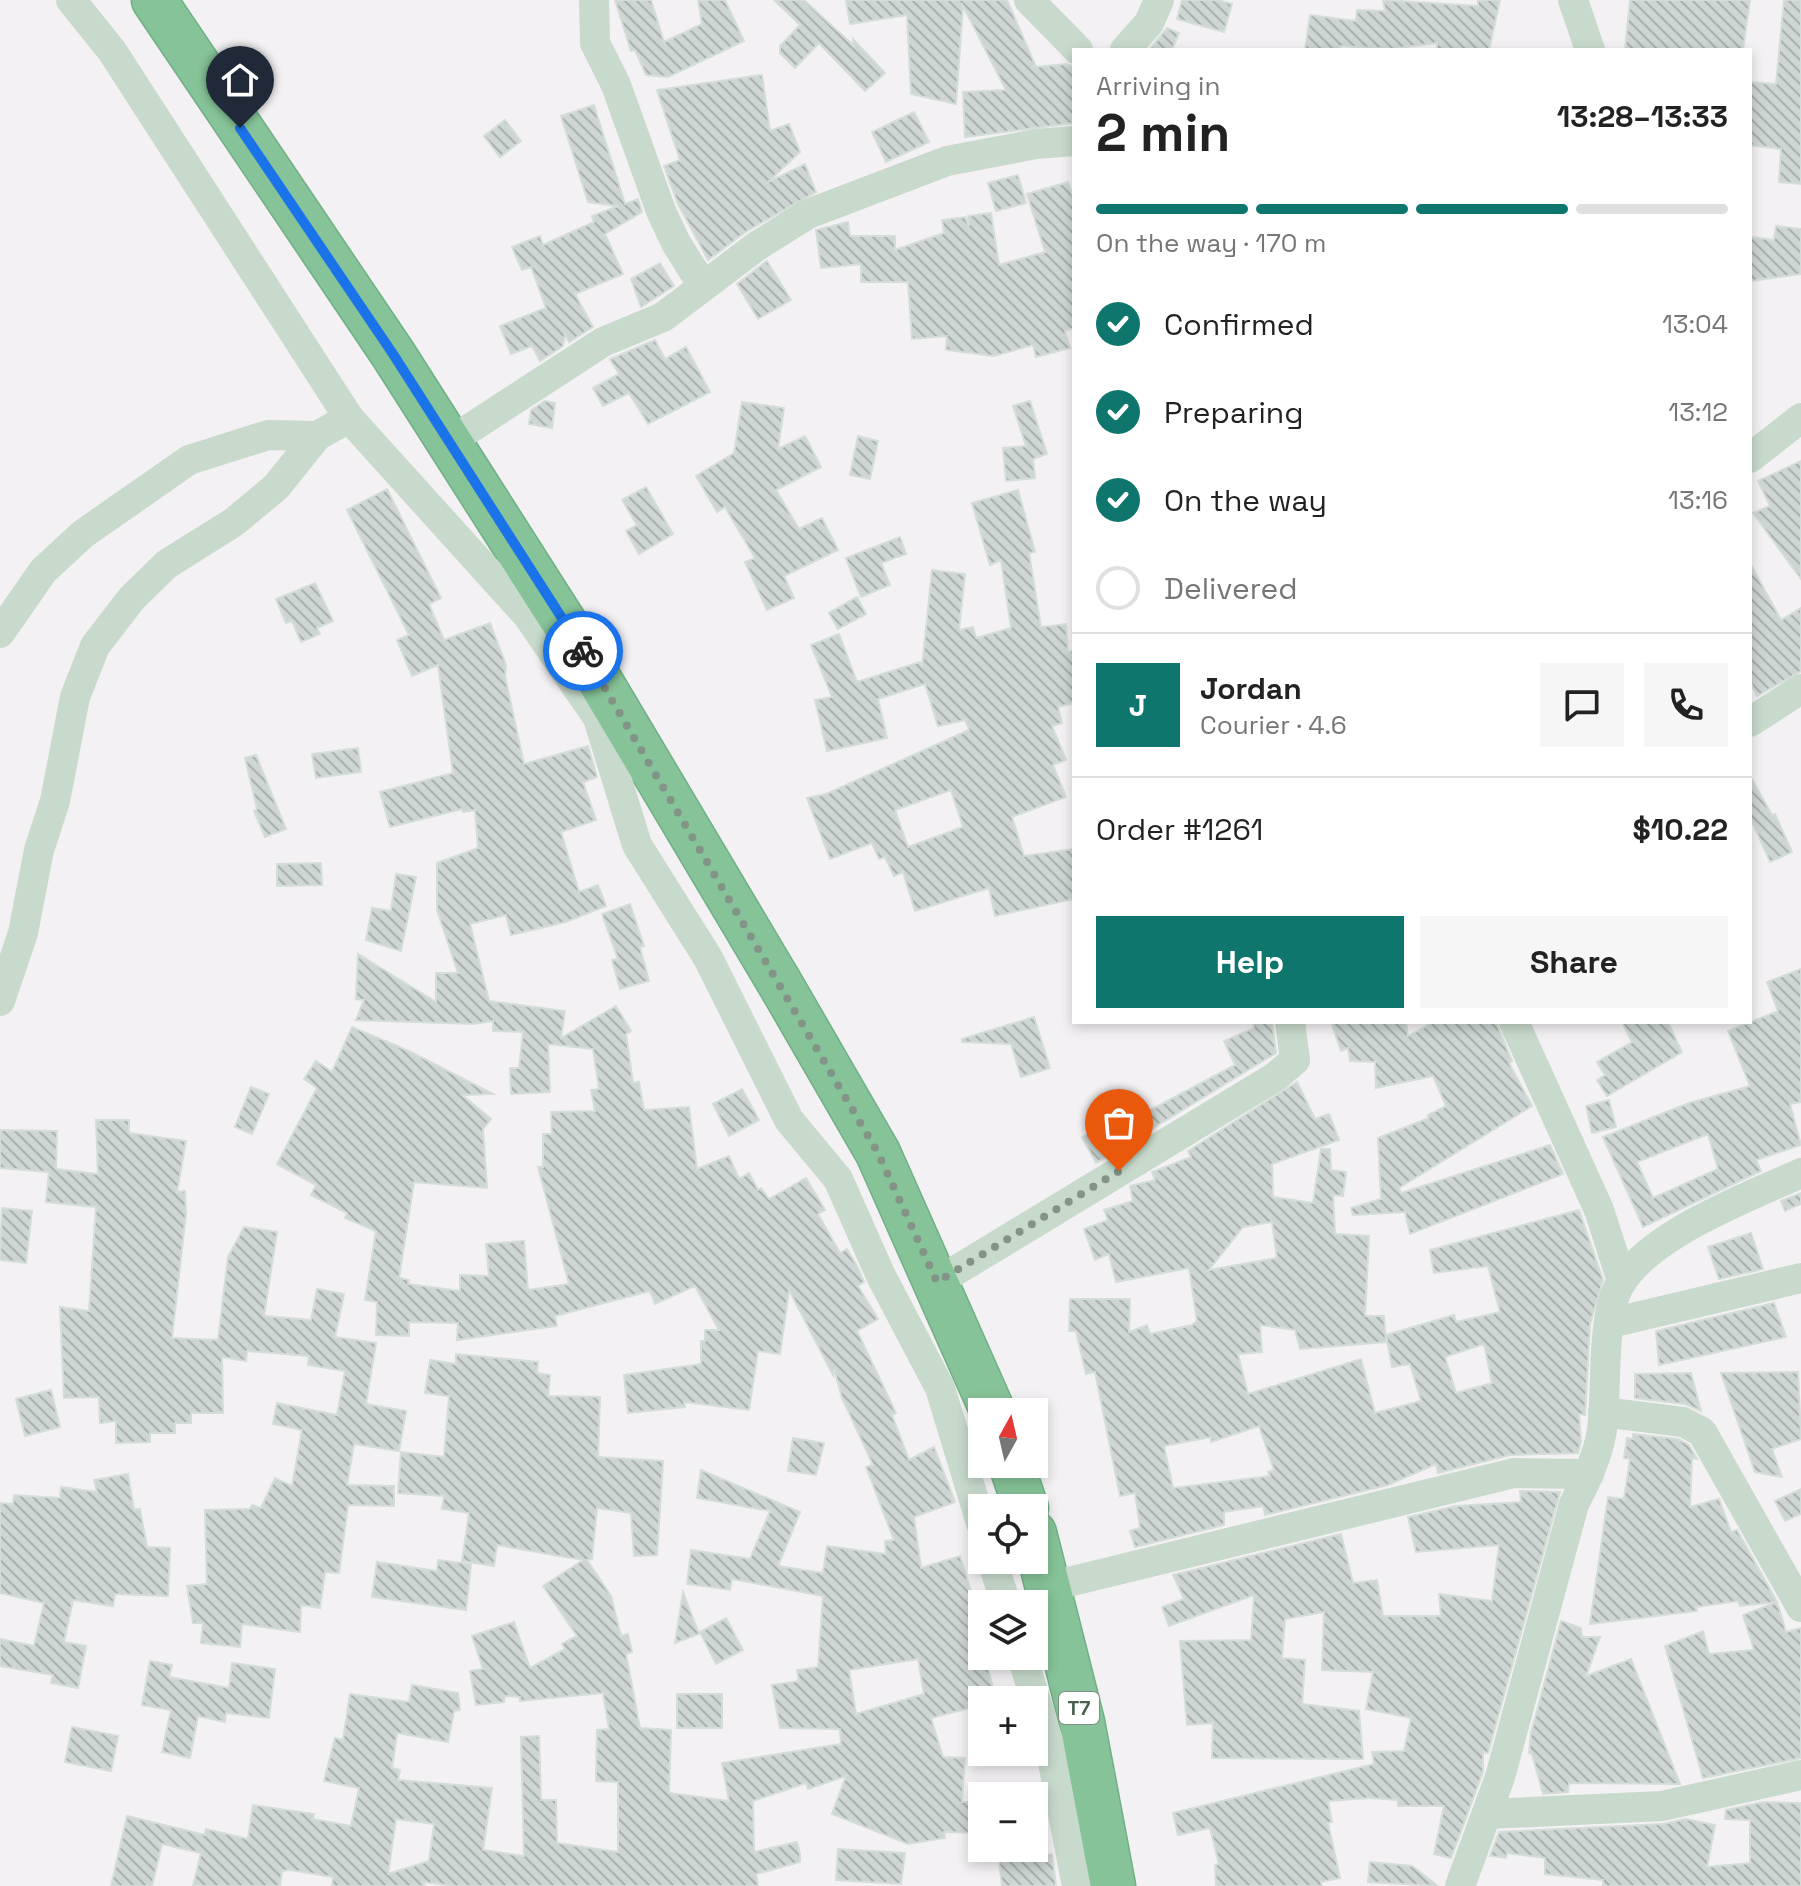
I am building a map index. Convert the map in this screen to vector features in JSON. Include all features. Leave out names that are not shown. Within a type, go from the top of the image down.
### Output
[{"type":"highway","points":[[154,0],[449,442],[581,649],[878,1153],[987,1398]]},
{"type":"highway","name":"T7","points":[[1045,1574],[1082,1722],[1113,1886]]},
{"type":"street","points":[[71,0],[112,51],[147,103],[349,418],[528,616],[598,718],[637,845],[708,958],[789,1120],[838,1179],[881,1276],[940,1388],[972,1494]]},
{"type":"street","points":[[594,0],[595,43],[616,85],[666,222],[703,286]]},
{"type":"street","points":[[1029,0],[1076,48]]},
{"type":"street","points":[[1127,48],[1149,23],[1159,0]]},
{"type":"street","points":[[1573,0],[1589,48]]},
{"type":"street","points":[[449,442],[603,342],[663,317],[798,220],[947,161],[1036,144],[1072,141]]},
{"type":"street","points":[[0,1001],[23,933],[39,850],[55,801],[75,697],[95,646],[132,598],[167,564],[234,522],[276,487],[317,436],[349,418]]},
{"type":"street","points":[[1752,456],[1801,418]]},
{"type":"street","points":[[0,633],[43,571],[83,534],[189,460],[268,435],[317,436]]},
{"type":"street","points":[[1752,721],[1801,689]]},
{"type":"street","points":[[937,1282],[1275,1077],[1295,1060],[1290,1024]]},
{"type":"street","points":[[1515,1024],[1599,1210],[1622,1281]]},
{"type":"street","points":[[1460,1886],[1489,1814],[1574,1504],[1589,1474],[1603,1412],[1614,1297],[1622,1281],[1669,1238],[1701,1218],[1801,1173]]},
{"type":"street","points":[[1611,1323],[1801,1278]]},
{"type":"street","points":[[1603,1412],[1683,1422],[1702,1432],[1801,1607]]},
{"type":"street","points":[[1048,1587],[1514,1473],[1589,1474]]},
{"type":"street","points":[[1026,1670],[1050,1747],[1077,1886]]},
{"type":"street","points":[[1489,1814],[1662,1806],[1801,1775]]},
{"type":"building","points":[[615,0],[651,0],[664,42],[702,24],[698,0],[725,0],[744,41],[668,77],[646,75],[635,50],[631,51]]},
{"type":"building","points":[[774,0],[804,0],[854,46],[853,39],[885,73],[865,91],[819,43],[795,68],[780,53],[780,46],[800,25]]},
{"type":"building","points":[[846,0],[1007,0],[1036,67],[1072,66],[1072,123],[965,137],[963,92],[1006,90],[963,6],[956,104],[911,94],[907,15],[850,24]]},
{"type":"building","points":[[1182,0],[1218,0],[1232,4],[1224,32],[1177,19]]},
{"type":"building","points":[[1383,0],[1478,6],[1478,0],[1500,0],[1489,48],[1437,48],[1437,43],[1399,48],[1305,48],[1310,15],[1356,21],[1357,10],[1385,11]]},
{"type":"building","points":[[1630,0],[1750,0],[1743,48],[1625,48]]},
{"type":"building","points":[[1784,0],[1801,0],[1801,184],[1779,182],[1781,149],[1752,145],[1752,82],[1776,84]]},
{"type":"building","points":[[1167,28],[1179,33],[1173,48],[1151,48]]},
{"type":"building","points":[[762,75],[770,131],[789,124],[800,152],[768,182],[805,164],[816,192],[747,231],[708,260],[678,204],[664,166],[680,160],[657,90]]},
{"type":"building","points":[[594,105],[625,204],[638,199],[642,212],[605,234],[623,274],[575,294],[593,327],[569,342],[565,334],[563,346],[540,361],[532,346],[511,354],[500,326],[546,308],[531,267],[522,270],[512,247],[540,236],[543,245],[594,222],[592,216],[618,206],[588,202],[561,116]]},
{"type":"building","points":[[914,112],[929,142],[886,162],[872,132]]},
{"type":"building","points":[[505,120],[521,141],[500,157],[484,136]]},
{"type":"building","points":[[1018,175],[1026,203],[996,211],[988,183]]},
{"type":"building","points":[[1068,182],[1072,194],[1072,329],[1065,331],[1070,348],[1036,357],[1033,345],[994,356],[946,350],[947,336],[912,339],[908,282],[861,282],[861,264],[821,268],[816,230],[848,222],[850,236],[895,236],[895,250],[944,233],[942,220],[965,217],[969,226],[968,216],[991,213],[999,265],[1045,252],[1027,194]]},
{"type":"building","points":[[1776,226],[1801,229],[1801,274],[1752,281],[1752,237],[1774,240]]},
{"type":"building","points":[[767,261],[791,300],[758,319],[737,284]]},
{"type":"building","points":[[660,263],[674,286],[641,307],[631,279]]},
{"type":"building","points":[[655,340],[665,359],[686,347],[710,392],[648,424],[629,393],[603,406],[593,388],[619,374],[610,359]]},
{"type":"building","points":[[545,401],[555,403],[552,428],[529,424],[531,410]]},
{"type":"building","points":[[1030,401],[1047,454],[1033,459],[1035,478],[1006,481],[1003,448],[1026,446],[1013,406]]},
{"type":"building","points":[[742,402],[784,408],[778,449],[805,436],[821,467],[776,490],[799,529],[822,518],[838,550],[784,576],[794,598],[767,610],[745,562],[755,558],[725,507],[717,512],[696,476],[734,453]]},
{"type":"building","points":[[858,436],[878,441],[870,479],[850,475]]},
{"type":"building","points":[[1801,461],[1801,579],[1753,513],[1770,506],[1758,481]]},
{"type":"building","points":[[646,487],[673,534],[639,554],[626,531],[637,525],[622,500]]},
{"type":"building","points":[[387,489],[441,598],[429,604],[444,640],[490,623],[506,665],[505,676],[524,764],[588,746],[597,777],[583,782],[596,820],[561,832],[579,892],[598,885],[606,906],[566,922],[511,935],[506,915],[470,924],[489,1001],[565,1011],[561,1038],[616,1006],[631,1031],[626,1034],[633,1083],[639,1082],[644,1110],[689,1107],[697,1169],[729,1156],[739,1179],[749,1173],[758,1190],[761,1188],[769,1199],[806,1178],[825,1210],[818,1214],[840,1253],[847,1249],[864,1282],[858,1286],[878,1319],[857,1331],[896,1413],[892,1415],[909,1460],[934,1447],[955,1502],[914,1517],[921,1568],[960,1556],[971,1590],[968,1590],[968,1670],[988,1670],[992,1686],[968,1686],[968,1709],[931,1718],[943,1757],[965,1758],[962,1802],[968,1802],[968,1833],[944,1832],[945,1838],[908,1844],[832,1814],[846,1776],[808,1789],[806,1783],[753,1801],[754,1852],[797,1842],[800,1854],[800,1862],[756,1874],[758,1886],[455,1886],[423,1882],[425,1886],[332,1886],[333,1877],[290,1870],[282,1871],[280,1886],[193,1886],[201,1853],[162,1844],[152,1886],[111,1886],[127,1816],[205,1835],[206,1829],[248,1839],[253,1805],[314,1814],[313,1819],[351,1826],[359,1788],[324,1781],[335,1738],[343,1740],[350,1694],[409,1702],[412,1685],[458,1693],[460,1710],[454,1711],[448,1742],[397,1733],[392,1768],[400,1770],[398,1780],[492,1788],[483,1850],[524,1856],[521,1737],[539,1736],[541,1800],[556,1800],[557,1843],[618,1852],[618,1782],[596,1781],[597,1730],[609,1729],[603,1693],[520,1701],[520,1697],[505,1696],[504,1702],[476,1705],[470,1671],[483,1669],[472,1636],[514,1622],[530,1668],[565,1649],[562,1644],[577,1636],[543,1586],[583,1560],[497,1545],[494,1566],[462,1561],[469,1513],[442,1509],[444,1496],[398,1493],[401,1452],[444,1457],[449,1396],[425,1393],[430,1360],[456,1364],[456,1354],[538,1362],[537,1373],[550,1375],[548,1396],[600,1397],[598,1457],[663,1461],[657,1555],[634,1556],[631,1513],[597,1508],[592,1559],[587,1560],[611,1596],[621,1636],[628,1634],[632,1652],[626,1654],[640,1728],[671,1730],[669,1793],[729,1801],[722,1763],[841,1744],[840,1729],[780,1728],[772,1685],[799,1681],[797,1670],[818,1667],[823,1596],[732,1579],[730,1590],[687,1584],[691,1550],[750,1559],[770,1511],[697,1498],[701,1470],[800,1512],[778,1566],[823,1573],[827,1546],[886,1554],[885,1541],[894,1540],[866,1467],[873,1465],[842,1398],[834,1369],[833,1375],[789,1290],[780,1354],[758,1351],[749,1410],[684,1402],[685,1407],[628,1413],[624,1375],[701,1364],[701,1341],[705,1341],[705,1330],[719,1330],[695,1286],[655,1304],[650,1291],[555,1316],[557,1326],[457,1340],[458,1323],[409,1322],[409,1336],[376,1335],[377,1302],[365,1300],[376,1231],[345,1218],[347,1213],[311,1195],[316,1185],[277,1164],[317,1088],[304,1079],[316,1061],[332,1072],[352,1027],[409,1051],[493,1094],[462,1095],[491,1119],[483,1129],[487,1188],[414,1182],[399,1278],[409,1280],[408,1284],[460,1291],[460,1275],[489,1276],[486,1244],[524,1241],[528,1290],[569,1284],[538,1167],[543,1167],[543,1134],[552,1134],[551,1112],[595,1111],[591,1090],[599,1089],[593,1049],[548,1044],[550,1092],[511,1094],[510,1068],[519,1068],[523,1032],[493,1031],[493,1021],[473,1024],[356,1020],[364,1000],[356,999],[358,954],[436,1002],[436,973],[458,973],[437,910],[437,863],[478,848],[475,810],[463,812],[462,809],[390,827],[380,792],[453,773],[438,665],[412,676],[397,640],[409,635],[347,510]],"holes":[[[918,1659],[924,1694],[856,1714],[849,1670]],[[396,1819],[434,1824],[429,1861],[388,1874]]]},
{"type":"building","points":[[1018,490],[1035,552],[1029,553],[1041,627],[1066,624],[1068,652],[1072,651],[1072,704],[1058,707],[1062,723],[1052,726],[1066,760],[1053,765],[1066,797],[1012,817],[1024,856],[1072,849],[1072,899],[995,916],[989,888],[915,911],[903,872],[894,876],[885,857],[879,859],[872,843],[830,859],[807,798],[826,794],[969,730],[965,720],[938,726],[925,684],[878,699],[887,738],[827,751],[815,700],[832,697],[811,645],[839,634],[857,682],[920,662],[922,667],[932,570],[965,574],[959,630],[973,627],[976,638],[1011,628],[1001,560],[990,565],[972,503]],"holes":[[[951,790],[963,827],[908,847],[895,810]]]},
{"type":"building","points":[[900,537],[906,554],[881,563],[890,585],[861,597],[846,558]]},
{"type":"building","points":[[1752,567],[1781,620],[1801,608],[1801,671],[1757,696],[1752,685]]},
{"type":"building","points":[[315,583],[333,621],[317,628],[320,634],[301,642],[292,621],[286,623],[276,599]]},
{"type":"building","points":[[857,597],[866,614],[838,629],[829,613]]},
{"type":"building","points":[[358,748],[361,772],[316,778],[312,754]]},
{"type":"building","points":[[256,755],[286,829],[265,837],[254,811],[257,809],[245,758]]},
{"type":"building","points":[[1752,780],[1772,815],[1775,814],[1792,852],[1770,862],[1752,822]]},
{"type":"building","points":[[321,863],[322,885],[277,886],[277,864]]},
{"type":"building","points":[[396,874],[416,877],[401,951],[366,940],[372,908],[391,911]]},
{"type":"building","points":[[630,904],[644,946],[640,947],[649,981],[620,989],[612,960],[618,959],[602,914]]},
{"type":"building","points":[[1801,969],[1801,1102],[1790,1104],[1801,1145],[1756,1160],[1761,1171],[1643,1227],[1603,1137],[1689,1103],[1750,1086],[1728,1031],[1752,1024],[1778,1011],[1767,982]],"holes":[[[1708,1134],[1718,1169],[1653,1198],[1637,1162]]]},
{"type":"building","points":[[1034,1017],[1050,1068],[1021,1077],[1011,1044],[962,1042],[962,1039]]},
{"type":"building","points":[[1253,1024],[1272,1024],[1276,1053],[1096,1163],[1082,1137],[1125,1113],[1130,1121],[1235,1065],[1224,1041],[1254,1028]]},
{"type":"building","points":[[1332,1024],[1406,1024],[1408,1036],[1430,1024],[1497,1024],[1512,1061],[1509,1063],[1532,1106],[1399,1188],[1401,1193],[1550,1145],[1563,1174],[1410,1234],[1405,1212],[1353,1215],[1351,1208],[1381,1199],[1378,1138],[1429,1118],[1428,1115],[1446,1106],[1433,1076],[1376,1088],[1375,1062],[1350,1061],[1348,1048],[1341,1051]]},
{"type":"building","points":[[1623,1024],[1669,1024],[1682,1052],[1607,1096],[1597,1080],[1605,1075],[1597,1062],[1632,1042]]},
{"type":"building","points":[[1297,1082],[1315,1119],[1329,1114],[1339,1140],[1272,1164],[1273,1197],[1313,1203],[1321,1149],[1330,1149],[1331,1170],[1346,1172],[1343,1196],[1333,1195],[1335,1234],[1369,1236],[1365,1316],[1384,1316],[1386,1342],[1300,1349],[1295,1330],[1260,1325],[1262,1352],[1238,1354],[1248,1394],[1361,1359],[1375,1413],[1421,1401],[1410,1364],[1392,1367],[1386,1335],[1454,1315],[1456,1322],[1500,1312],[1488,1266],[1434,1273],[1430,1250],[1579,1210],[1603,1280],[1590,1324],[1585,1415],[1579,1414],[1581,1441],[1578,1453],[1510,1455],[1438,1473],[1436,1464],[1388,1485],[1265,1515],[1263,1506],[1224,1512],[1224,1525],[1135,1547],[1130,1531],[1140,1528],[1135,1493],[1120,1496],[1095,1372],[1086,1374],[1076,1331],[1069,1331],[1070,1299],[1130,1299],[1129,1332],[1147,1325],[1150,1334],[1192,1325],[1197,1321],[1189,1268],[1116,1282],[1109,1254],[1095,1260],[1084,1229],[1108,1220],[1104,1210],[1133,1201],[1130,1186],[1155,1180],[1152,1172],[1191,1157],[1188,1151]],"holes":[[[1272,1222],[1277,1258],[1209,1270],[1243,1227]],[[1484,1344],[1492,1383],[1456,1393],[1445,1357]],[[1259,1426],[1274,1470],[1268,1472],[1270,1476],[1173,1488],[1164,1446],[1211,1437],[1211,1442]]]},
{"type":"building","points":[[251,1087],[269,1094],[252,1134],[235,1127]]},
{"type":"building","points":[[742,1089],[759,1120],[729,1136],[713,1104]]},
{"type":"building","points":[[1609,1100],[1616,1127],[1592,1133],[1586,1106]]},
{"type":"building","points":[[96,1120],[129,1120],[129,1133],[186,1141],[177,1192],[185,1191],[186,1213],[172,1338],[218,1340],[228,1257],[244,1227],[277,1232],[264,1316],[311,1320],[317,1289],[344,1294],[335,1337],[376,1343],[366,1404],[406,1411],[399,1451],[354,1444],[347,1485],[394,1486],[394,1506],[348,1505],[339,1573],[325,1572],[320,1608],[301,1605],[300,1632],[242,1624],[240,1647],[201,1643],[203,1623],[193,1623],[187,1586],[207,1584],[205,1510],[250,1509],[252,1505],[261,1508],[275,1478],[292,1486],[302,1430],[273,1424],[277,1403],[337,1415],[345,1371],[308,1365],[309,1356],[247,1351],[246,1361],[222,1357],[223,1413],[191,1413],[191,1423],[175,1423],[175,1433],[150,1433],[150,1442],[116,1443],[116,1421],[100,1423],[99,1397],[64,1398],[60,1307],[89,1311],[96,1207],[46,1202],[49,1172],[0,1168],[0,1130],[57,1131],[56,1169],[98,1174]]},
{"type":"building","points":[[1801,1193],[1801,1204],[1785,1211],[1781,1201]]},
{"type":"building","points":[[2,1208],[32,1211],[26,1263],[0,1260]]},
{"type":"building","points":[[1751,1233],[1763,1269],[1719,1279],[1708,1247]]},
{"type":"building","points":[[1774,1303],[1786,1337],[1659,1365],[1656,1331]]},
{"type":"building","points":[[1798,1372],[1801,1439],[1772,1449],[1782,1477],[1755,1472],[1721,1373]]},
{"type":"building","points":[[1691,1373],[1701,1411],[1685,1404],[1635,1398],[1635,1374]]},
{"type":"building","points":[[51,1390],[60,1427],[25,1436],[16,1399]]},
{"type":"building","points":[[1633,1434],[1678,1439],[1689,1445],[1697,1459],[1692,1458],[1690,1507],[1719,1499],[1731,1532],[1737,1530],[1777,1602],[1740,1606],[1738,1601],[1696,1607],[1697,1611],[1590,1624],[1608,1497],[1624,1499],[1630,1459],[1624,1458],[1627,1438],[1633,1439]]},
{"type":"building","points":[[793,1438],[824,1443],[816,1475],[788,1471]]},
{"type":"building","points":[[128,1474],[134,1510],[140,1509],[147,1547],[170,1548],[168,1596],[115,1594],[113,1606],[73,1600],[64,1642],[86,1646],[78,1688],[51,1683],[53,1675],[0,1666],[0,1639],[34,1646],[44,1603],[0,1593],[0,1503],[13,1504],[14,1495],[60,1498],[61,1487],[97,1492],[94,1480]]},
{"type":"building","points":[[1801,1489],[1801,1514],[1785,1521],[1775,1501]]},
{"type":"building","points":[[1520,1491],[1560,1492],[1488,1753],[1483,1752],[1483,1772],[1451,1858],[1434,1854],[1444,1806],[1398,1806],[1398,1800],[1370,1798],[1328,1801],[1332,1822],[1328,1823],[1340,1878],[1321,1882],[1322,1886],[1216,1886],[1215,1865],[1219,1864],[1210,1828],[1178,1835],[1173,1813],[1374,1764],[1372,1752],[1404,1751],[1411,1718],[1366,1709],[1373,1672],[1322,1670],[1324,1612],[1285,1619],[1282,1658],[1305,1660],[1302,1704],[1359,1711],[1363,1759],[1212,1758],[1213,1723],[1187,1725],[1180,1641],[1251,1640],[1254,1595],[1169,1626],[1162,1607],[1184,1599],[1173,1575],[1341,1534],[1353,1583],[1377,1580],[1383,1616],[1441,1616],[1439,1594],[1492,1601],[1499,1545],[1416,1552],[1408,1517],[1456,1506],[1521,1502]]},
{"type":"building","points":[[438,1560],[471,1564],[466,1610],[372,1597],[377,1562],[437,1571]]},
{"type":"building","points":[[683,1592],[699,1634],[675,1643]]},
{"type":"building","points":[[1777,1602],[1786,1632],[1801,1628],[1801,1758],[1703,1778],[1665,1646],[1703,1631],[1709,1654],[1754,1650],[1743,1615]]},
{"type":"building","points":[[726,1618],[743,1650],[716,1664],[700,1632]]},
{"type":"building","points":[[1561,1621],[1581,1628],[1582,1637],[1600,1637],[1586,1676],[1631,1659],[1680,1784],[1569,1783],[1568,1792],[1543,1794],[1532,1754],[1529,1753],[1531,1733]]},
{"type":"building","points":[[150,1661],[172,1665],[169,1677],[229,1688],[232,1663],[275,1669],[269,1718],[226,1713],[225,1722],[198,1716],[190,1758],[162,1752],[171,1710],[142,1705]]},
{"type":"building","points":[[677,1694],[722,1694],[722,1728],[677,1728]]},
{"type":"building","points":[[72,1727],[118,1736],[111,1771],[65,1762]]},
{"type":"building","points":[[1763,1802],[1801,1803],[1801,1886],[1603,1886],[1603,1880],[1545,1874],[1545,1858],[1507,1853],[1506,1858],[1490,1856],[1499,1832],[1663,1824],[1685,1819],[1715,1825],[1707,1867],[1750,1863],[1750,1820],[1725,1819],[1726,1810]]},
{"type":"building","points":[[838,1849],[905,1853],[901,1884],[836,1880]]},
{"type":"building","points":[[1052,1854],[1056,1886],[1002,1886],[999,1862],[1048,1862],[1048,1855]]},
{"type":"building","points":[[1370,1862],[1412,1866],[1438,1886],[1368,1882]]},
{"type":"way so far","points":[[583,651],[878,1153],[937,1282],[1119,1171]]},
{"type":"route","points":[[240,128],[393,354],[583,651]]}]
